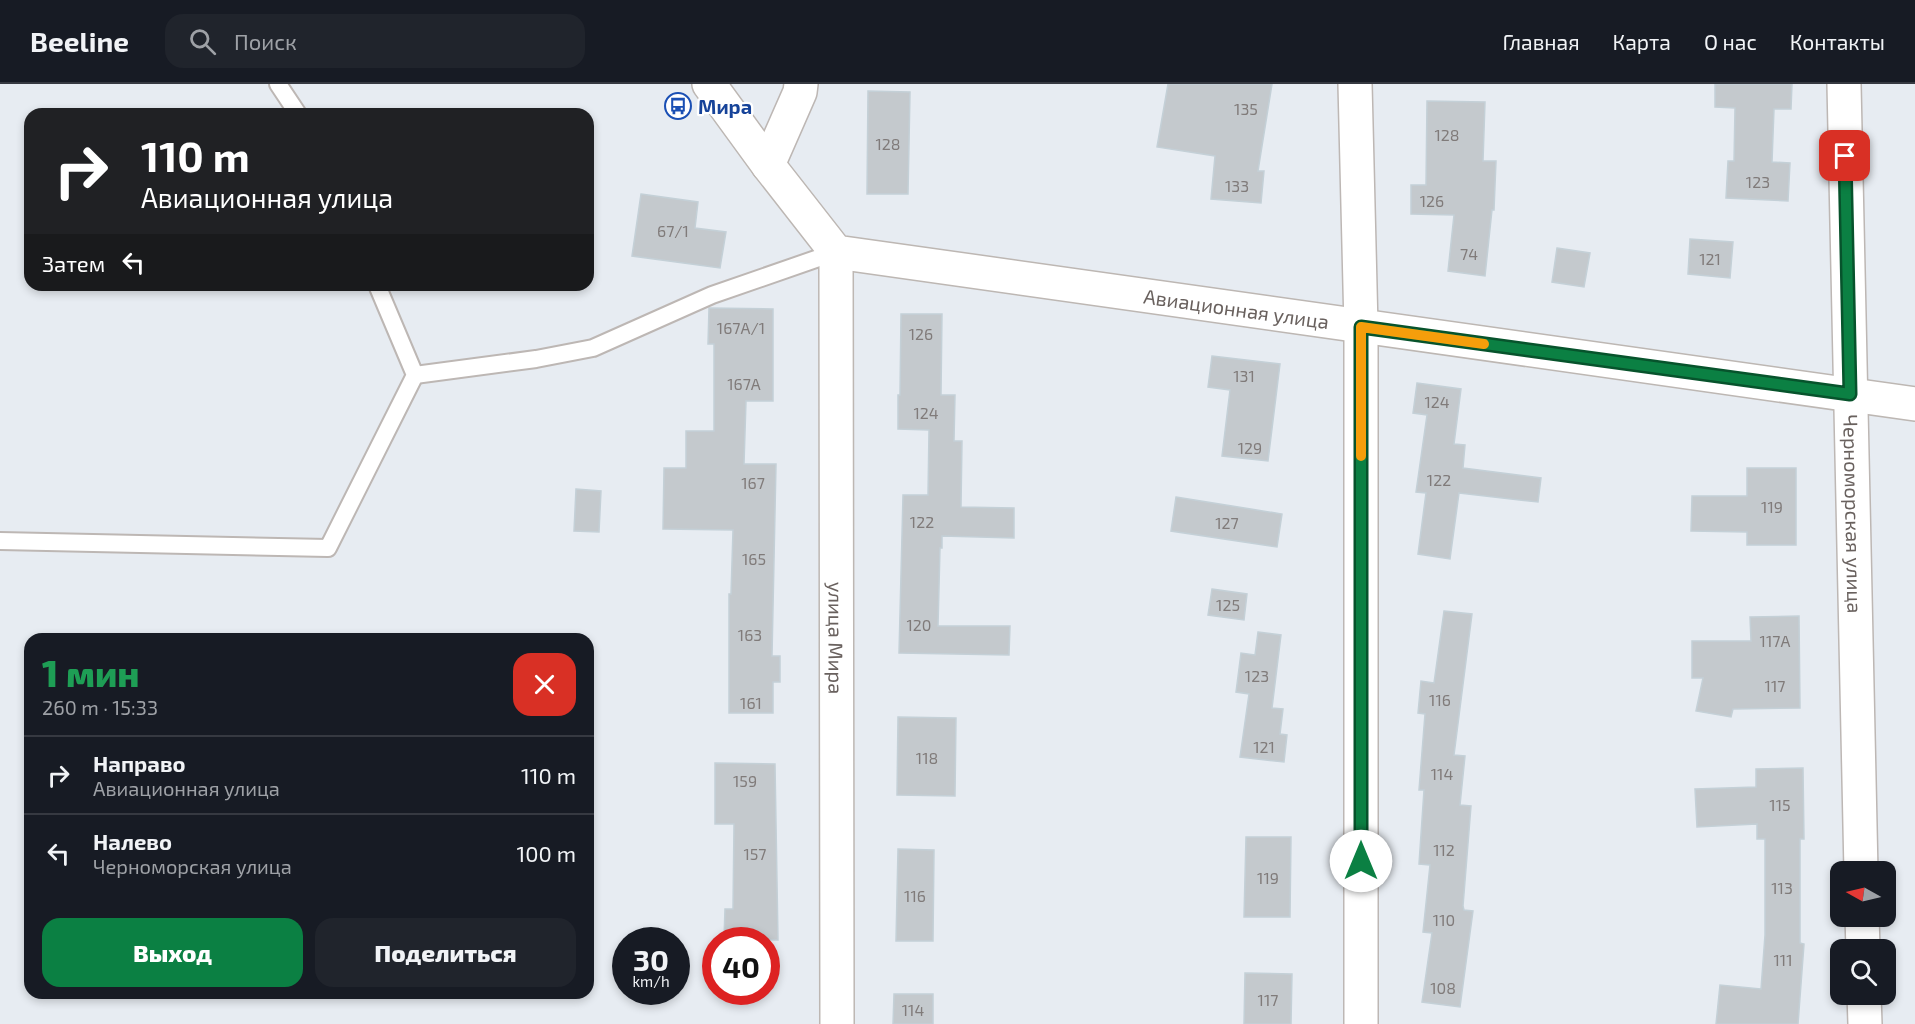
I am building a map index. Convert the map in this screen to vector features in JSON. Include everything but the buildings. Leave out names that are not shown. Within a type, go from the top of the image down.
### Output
[{"type":"main road","points":[[709,84],[836,252]]},
{"type":"main road","points":[[768,165],[800,92],[801,84]]},
{"type":"main road","points":[[1355,84],[1361,327],[1361,1024]]},
{"type":"main road","name":"Черноморская улица","points":[[1844,84],[1861,861]]},
{"type":"main road","name":"Авиационная улица","points":[[836,252],[1915,404]]},
{"type":"main road","name":"улица Мира","points":[[836,252],[837,1024]]},
{"type":"main road","points":[[1864,1005],[1865,1024]]},
{"type":"lane","points":[[278,84],[294,108]]},
{"type":"lane","points":[[415,375],[593,348],[712,295],[836,252]]},
{"type":"lane","points":[[0,541],[327,548],[415,375],[380,291]]},
{"type":"slow traffic","points":[[1361,456],[1361,327],[1484,344]]},
{"type":"place","name":"Мира","points":[[678,106]]},
{"type":"route","points":[[1361,861],[1361,327],[1850,394],[1845,156]]}]
